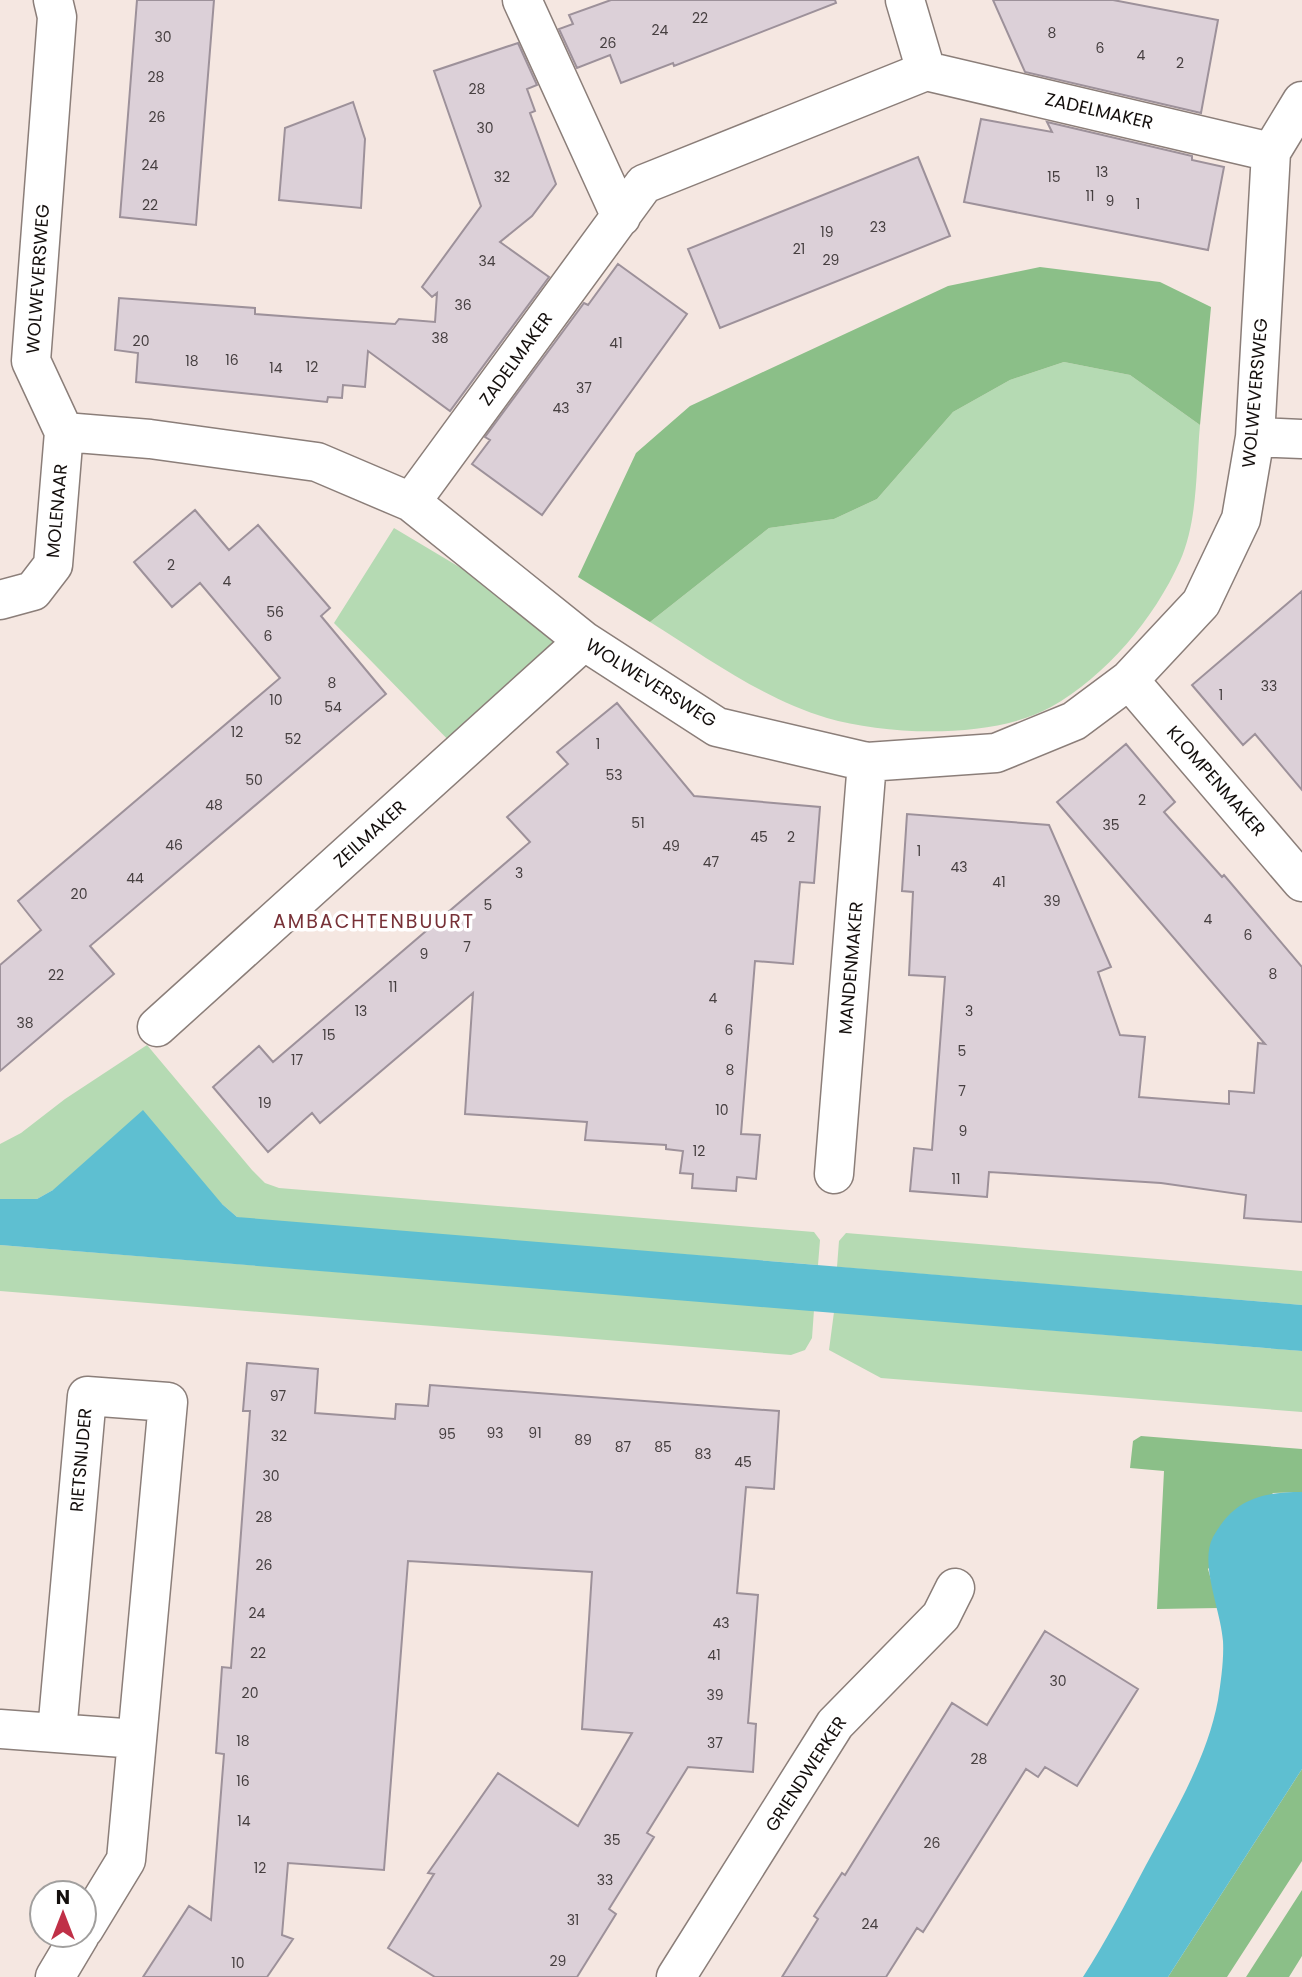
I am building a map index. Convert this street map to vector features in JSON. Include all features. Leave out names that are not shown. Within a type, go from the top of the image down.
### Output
[{"type":"street","name":"WOLWEVERSWEG","points":[[53,0],[57,17],[31,361],[64,432],[149,439],[317,462],[411,502],[584,641],[717,727],[867,761],[996,753],[1074,721],[1129,680],[1201,603],[1241,519],[1255,436],[1271,152],[1302,101]]},
{"type":"street","points":[[522,0],[621,217]]},
{"type":"street","points":[[905,0],[926,71]]},
{"type":"street","name":"ZADELMAKER","points":[[411,502],[645,184],[926,71],[1271,152]]},
{"type":"street","name":"MOLENAAR","points":[[0,600],[33,591],[54,565],[64,432]]},
{"type":"street","points":[[1255,436],[1302,439]]},
{"type":"street","name":"ZEILMAKER","points":[[157,1027],[584,641]]},
{"type":"street","name":"KLOMPENMAKER","points":[[1129,680],[1302,883]]},
{"type":"street","name":"MANDENMAKER","points":[[834,1174],[867,761]]},
{"type":"street","name":"RIETSNIJDER","points":[[57,1732],[87,1396],[168,1402],[126,1860],[98,1906]]},
{"type":"street","name":"GRIENDWERKER","points":[[676,1977],[835,1724],[941,1616],[955,1588]]},
{"type":"street","points":[[0,1729],[137,1739]]},
{"type":"street","points":[[55,1977],[72,1949]]},
{"type":"green space","points":[[1040,267],[1160,282],[1211,307],[1200,425],[1130,375],[1064,362],[1010,380],[953,412],[877,499],[834,519],[769,528],[650,622],[578,577],[636,453],[690,406],[948,286]]},
{"type":"green space","points":[[1064,362],[1130,375],[1200,425],[1190,529],[1180,561],[1169,583],[1142,625],[1109,662],[1091,679],[1051,707],[1001,725],[971,729],[910,731],[852,724],[803,710],[758,689],[650,622],[769,528],[834,519],[877,499],[953,412],[1010,380]]},
{"type":"green space","points":[[394,528],[578,638],[459,751],[334,623]]},
{"type":"green space","points":[[147,1045],[252,1170],[265,1183],[279,1188],[814,1232],[820,1240],[818,1265],[256,1221],[237,1217],[222,1204],[53,1190],[37,1199],[0,1199],[0,1144],[21,1133],[65,1099]]},
{"type":"green space","points":[[846,1233],[1302,1271],[1302,1305],[837,1267],[839,1241]]},
{"type":"green space","points":[[0,1245],[814,1310],[812,1338],[805,1350],[791,1355],[0,1291]]},
{"type":"green space","points":[[834,1312],[1302,1351],[1302,1412],[881,1378],[829,1350]]},
{"type":"green space","points":[[1141,1436],[1302,1449],[1302,1492],[1273,1493],[1208,1569],[1219,1608],[1157,1609],[1164,1471],[1130,1468],[1133,1441]]},
{"type":"green space","points":[[1302,1769],[1302,1861],[1227,1977],[1168,1977]]},
{"type":"green space","points":[[1302,1890],[1302,1956],[1289,1977],[1246,1977]]},
{"type":"water","points":[[143,1110],[222,1204],[237,1217],[1302,1305],[1302,1351],[0,1245],[0,1199],[37,1199],[53,1190]]},
{"type":"water","points":[[1302,1492],[1302,1769],[1168,1977],[1083,1977],[1116,1922],[1178,1805],[1198,1764],[1213,1722],[1223,1648],[1209,1573],[1209,1548],[1213,1537],[1230,1514],[1250,1500],[1274,1494]]},
{"type":"building","points":[[137,0],[214,0],[196,225],[120,217]]},
{"type":"building","points":[[611,0],[835,0],[836,3],[674,66],[673,63],[621,83],[610,55],[577,68],[559,29],[573,24],[569,15]]},
{"type":"building","points":[[993,0],[1113,0],[1218,20],[1201,113],[1025,72]]},
{"type":"building","points":[[518,43],[537,85],[527,89],[535,111],[530,113],[556,184],[532,216],[500,242],[549,277],[450,411],[368,351],[365,387],[343,385],[342,398],[328,397],[327,402],[136,382],[138,353],[115,350],[119,298],[255,308],[255,314],[395,324],[399,319],[435,322],[437,293],[432,297],[422,287],[481,206],[434,71]]},
{"type":"building","points":[[353,102],[365,139],[361,208],[279,200],[285,128]]},
{"type":"building","points":[[981,119],[1052,132],[1047,122],[1192,156],[1192,160],[1224,167],[1208,250],[964,202]]},
{"type":"building","points":[[918,157],[950,236],[720,328],[688,249]]},
{"type":"building","points":[[618,264],[687,314],[542,515],[472,464],[490,440],[485,437],[584,303],[588,305]]},
{"type":"building","points":[[195,510],[229,550],[258,525],[330,608],[321,616],[386,694],[90,946],[114,974],[0,1071],[0,965],[41,930],[18,901],[280,678],[200,583],[172,607],[134,562]]},
{"type":"building","points":[[1302,591],[1302,790],[1255,734],[1243,745],[1192,685]]},
{"type":"building","points":[[617,703],[694,796],[820,807],[814,883],[800,882],[793,964],[755,961],[741,1134],[760,1135],[756,1179],[737,1177],[736,1191],[692,1188],[693,1174],[680,1173],[683,1151],[666,1149],[666,1145],[585,1140],[587,1122],[465,1114],[473,993],[320,1123],[312,1113],[268,1152],[213,1087],[259,1046],[273,1062],[530,842],[507,817],[568,764],[557,752]]},
{"type":"building","points":[[1126,744],[1175,802],[1164,812],[1222,877],[1224,875],[1302,967],[1302,1222],[1244,1218],[1246,1195],[1161,1183],[989,1172],[987,1197],[910,1191],[914,1148],[932,1150],[945,977],[909,975],[913,892],[902,891],[907,814],[1049,825],[1111,967],[1098,972],[1120,1035],[1145,1037],[1139,1097],[1229,1104],[1229,1091],[1254,1093],[1258,1043],[1265,1044],[1057,802]]},
{"type":"building","points":[[247,1363],[318,1369],[315,1413],[395,1419],[396,1404],[428,1406],[430,1385],[779,1411],[774,1489],[746,1487],[737,1593],[758,1595],[748,1723],[756,1724],[753,1772],[688,1767],[647,1833],[654,1837],[609,1909],[616,1914],[577,1977],[435,1977],[388,1948],[434,1874],[428,1873],[498,1773],[578,1826],[632,1733],[582,1729],[592,1572],[408,1561],[384,1870],[288,1863],[282,1935],[293,1939],[267,1977],[143,1977],[189,1906],[211,1920],[224,1754],[216,1753],[222,1667],[231,1668],[250,1411],[243,1411]]},
{"type":"building","points":[[1045,1631],[1138,1689],[1077,1786],[1045,1767],[1038,1777],[1026,1769],[923,1932],[917,1928],[886,1977],[782,1977],[818,1919],[814,1916],[842,1873],[845,1875],[952,1703],[987,1725]]},
{"type":"district","name":"AMBACHTENBUURT","points":[[374,921]]}]
